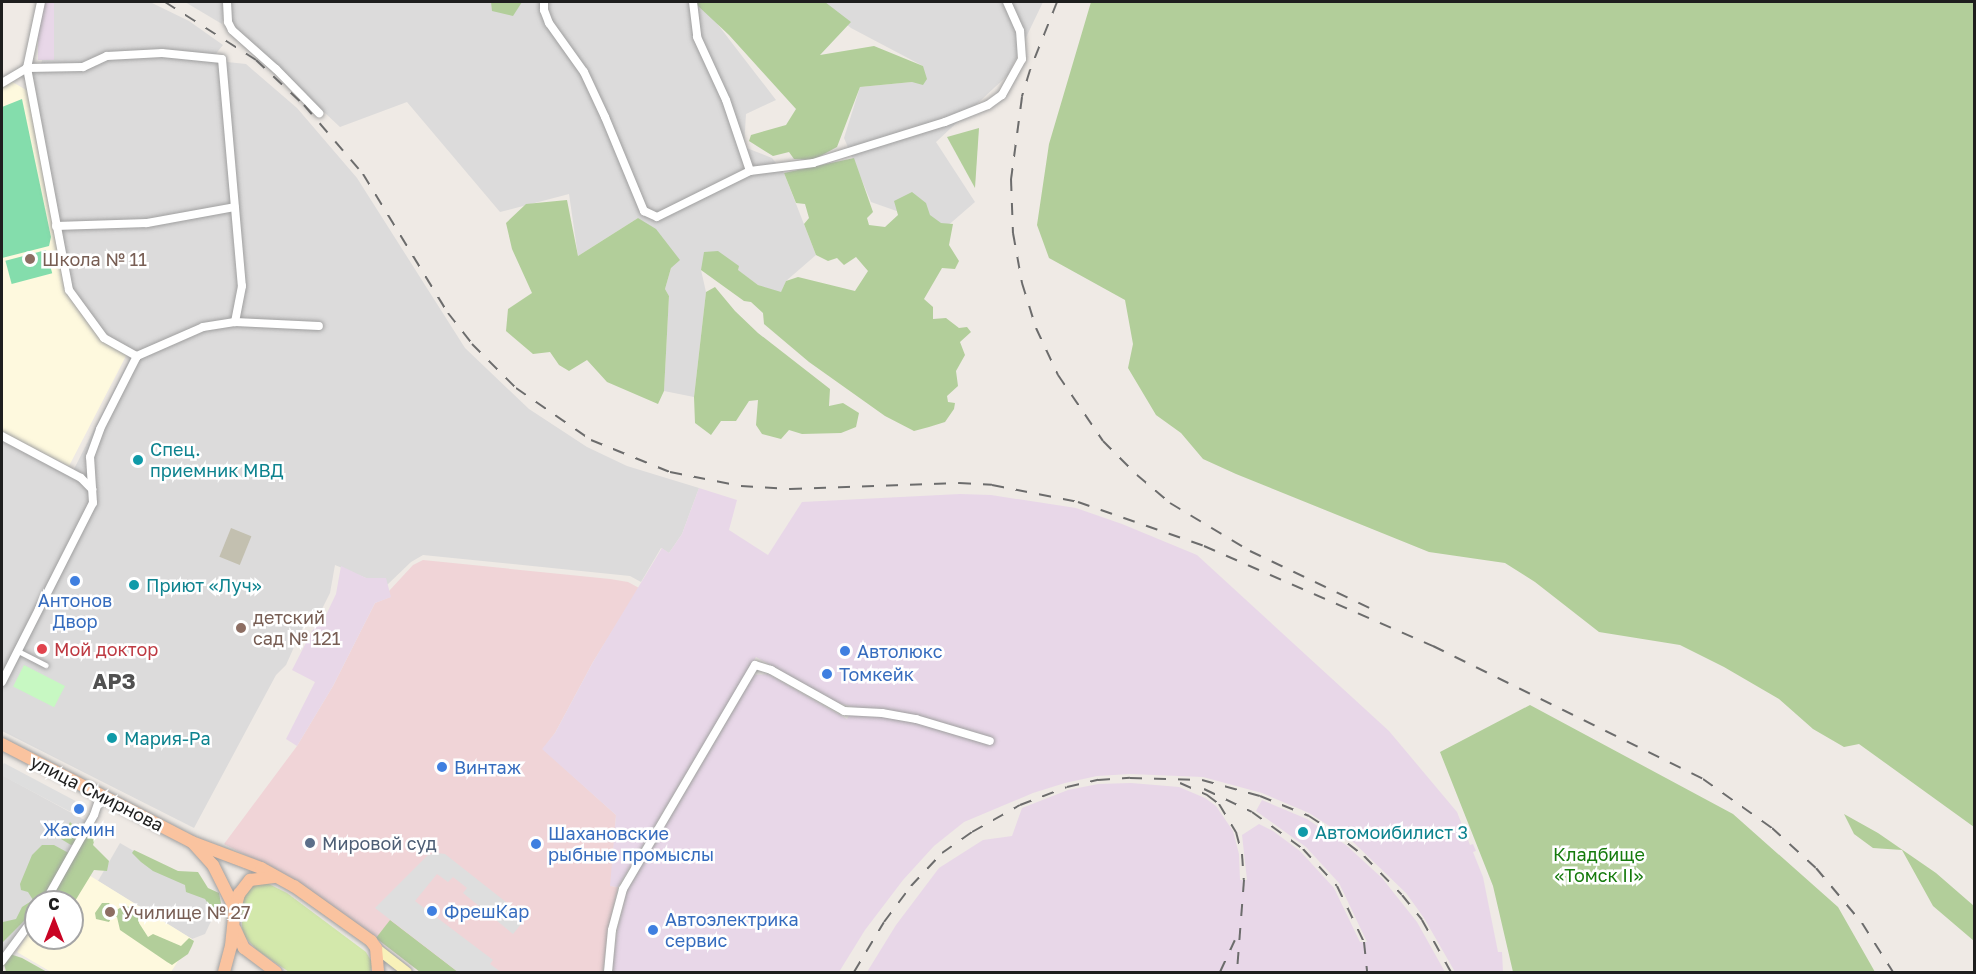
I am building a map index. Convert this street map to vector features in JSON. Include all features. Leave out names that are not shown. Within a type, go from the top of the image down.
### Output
[{"type":"main road","name":"улица Смирнова","points":[[2,744],[192,842],[261,868],[331,912],[376,948]]},
{"type":"main road","name":"улица Смирнова","points":[[192,842],[213,865],[235,909]]},
{"type":"main road","points":[[224,972],[231,946],[239,894],[250,880],[259,877],[277,877]]},
{"type":"main road","points":[[233,925],[244,948],[276,972]]},
{"type":"main road","points":[[376,948],[378,972]]},
{"type":"main road","points":[[376,948],[407,972]]},
{"type":"street","points":[[41,2],[27,68],[69,290],[104,338],[137,356]]},
{"type":"street","points":[[227,2],[228,22],[232,30],[276,69],[319,113]]},
{"type":"street","points":[[544,2],[549,23],[584,72],[644,211],[657,218],[750,171],[813,164],[945,122],[988,105],[1002,95],[1022,59],[1020,31],[1007,2]]},
{"type":"street","points":[[693,2],[697,37],[726,100],[750,171]]},
{"type":"street","points":[[2,83],[27,68],[83,67],[107,56],[162,52],[222,59],[242,286],[235,322]]},
{"type":"street","points":[[56,226],[147,223],[235,207]]},
{"type":"street","points":[[2,682],[93,503],[90,457],[100,429],[137,356],[203,327],[235,322],[319,326]]},
{"type":"street","points":[[2,436],[81,478],[92,489]]},
{"type":"street","points":[[18,651],[46,665]]},
{"type":"street","points":[[608,972],[612,930],[623,889],[755,665],[771,670],[844,711],[882,713],[916,719],[990,741]]},
{"type":"street","points":[[52,890],[94,815],[102,795]]},
{"type":"street","points":[[2,961],[24,931]]},
{"type":"shaded area","points":[[38,2],[54,2],[54,60],[38,60]]},
{"type":"shaded area","points":[[54,2],[150,2],[189,21],[223,45],[214,56],[107,54],[82,65],[41,65]]},
{"type":"shaded area","points":[[185,2],[225,2],[222,24]]},
{"type":"shaded area","points":[[228,2],[712,2],[712,17],[776,100],[746,114],[744,147],[772,158],[784,173],[816,255],[786,281],[781,293],[758,285],[737,270],[701,270],[706,292],[694,397],[664,391],[669,296],[665,289],[671,268],[638,218],[578,256],[569,194],[500,212],[407,102],[340,127],[235,29],[229,22]]},
{"type":"shaded area","points":[[817,2],[1043,2],[1008,75],[936,142],[975,202],[945,228],[871,202],[844,138],[860,87],[912,82],[923,66],[851,28]]},
{"type":"shaded area","points":[[162,55],[246,64],[297,108],[357,178],[465,348],[529,409],[587,447],[627,466],[699,488],[682,534],[669,553],[661,548],[641,582],[630,576],[423,555],[411,562],[387,585],[385,578],[366,578],[335,565],[330,593],[322,609],[303,627],[286,665],[276,675],[194,828],[2,731],[2,441],[71,475],[134,350],[106,335],[72,287],[32,71],[83,70],[108,59]]},
{"type":"shaded area","name":"Школа № 11","points":[[9,80],[28,91],[65,292],[101,340],[127,354],[69,466],[2,432],[2,87]]},
{"type":"shaded area","points":[[699,488],[737,500],[729,530],[768,555],[802,502],[960,494],[991,495],[1076,508],[1197,555],[1389,731],[1457,812],[1470,845],[1473,844],[1476,851],[1473,852],[1483,877],[1498,952],[1502,952],[1503,972],[1455,972],[1424,918],[1406,893],[1351,840],[1309,813],[1262,793],[1203,777],[1130,774],[1097,776],[1065,783],[1033,793],[964,822],[934,846],[903,880],[865,930],[839,972],[612,972],[617,931],[627,891],[754,675],[768,674],[847,719],[854,707],[838,703],[756,657],[618,887],[610,886],[616,815],[542,749],[555,733],[593,662],[662,548],[669,553],[682,534]]},
{"type":"shaded area","points":[[231,528],[251,536],[240,565],[219,557]]},
{"type":"shaded area","points":[[423,560],[610,579],[628,582],[639,588],[593,662],[555,733],[543,749],[616,815],[611,886],[618,887],[608,929],[603,972],[420,972],[347,916],[285,875],[224,844],[297,746],[333,686],[375,603],[390,597],[389,591],[413,565]]},
{"type":"shaded area","points":[[341,566],[366,578],[386,578],[391,597],[375,603],[333,686],[297,746],[286,739],[315,682],[292,670],[312,631],[326,615],[336,594]]},
{"type":"shaded area","points":[[4,763],[76,801],[70,812],[2,776]]},
{"type":"shaded area","points":[[2,775],[90,823],[52,890],[24,890],[24,931],[2,961]]},
{"type":"shaded area","points":[[1131,783],[1179,787],[1205,798],[1216,806],[1233,831],[1239,854],[1240,880],[1247,880],[1242,835],[1259,824],[1273,831],[1300,851],[1334,888],[1360,942],[1367,942],[1339,883],[1306,847],[1256,811],[1262,800],[1307,819],[1346,845],[1382,878],[1417,922],[1445,972],[867,972],[896,925],[939,868],[983,840],[1012,836],[1022,808],[1068,790],[1098,784]]},
{"type":"shaded area","points":[[120,843],[211,896],[215,913],[205,934],[192,939],[98,881]]},
{"type":"shaded area","points":[[445,854],[526,918],[513,934],[463,893],[467,888],[453,877],[448,882],[437,874],[415,901],[493,960],[490,964],[501,972],[458,972],[375,908],[428,855]]},
{"type":"shaded area","name":"Училище № 27","points":[[71,864],[192,939],[171,972],[51,972],[17,952],[24,941],[24,950],[84,950],[84,890],[55,890]]},
{"type":"green space","points":[[491,2],[522,2],[513,16],[492,11]]},
{"type":"green space","points":[[697,2],[825,2],[851,22],[820,55],[874,46],[923,66],[927,79],[923,85],[912,82],[860,87],[837,147],[813,160],[794,159],[789,152],[773,156],[749,141],[751,135],[786,125],[796,109],[729,35],[697,5]]},
{"type":"green space","points":[[1091,2],[1974,2],[1974,827],[1859,744],[1844,747],[1813,729],[1779,699],[1680,645],[1599,632],[1535,582],[1505,563],[1429,552],[1203,459],[1181,433],[1156,415],[1128,368],[1133,344],[1125,300],[1049,258],[1037,225],[1049,144]]},
{"type":"green space","points":[[22,99],[51,237],[49,246],[2,258],[2,107]]},
{"type":"green space","points":[[979,128],[975,188],[947,137]]},
{"type":"green space","points":[[854,158],[873,212],[867,218],[869,225],[885,227],[898,215],[894,201],[912,192],[926,203],[930,215],[941,223],[953,224],[949,245],[959,261],[955,269],[942,268],[924,299],[933,307],[933,319],[946,318],[959,328],[967,327],[971,332],[960,342],[965,355],[956,371],[958,386],[947,396],[948,402],[955,403],[954,409],[945,422],[914,431],[885,416],[809,362],[764,324],[763,313],[751,302],[744,301],[701,270],[704,252],[718,251],[739,266],[738,270],[758,285],[781,292],[786,281],[798,277],[855,291],[868,271],[856,257],[844,265],[837,258],[828,261],[816,255],[804,224],[809,218],[805,204],[796,203],[784,173]]},
{"type":"green space","points":[[567,200],[578,256],[638,218],[656,229],[680,260],[671,268],[665,289],[669,296],[664,391],[658,404],[607,382],[587,360],[569,371],[559,365],[550,352],[533,354],[506,331],[508,309],[532,293],[512,249],[506,223],[526,204]]},
{"type":"green space","points":[[46,250],[52,273],[12,284],[5,261]]},
{"type":"green space","points":[[715,287],[758,333],[830,389],[829,406],[843,403],[859,413],[856,427],[841,433],[802,434],[789,430],[781,439],[762,434],[756,425],[758,400],[749,401],[736,421],[721,421],[711,435],[695,423],[694,397],[706,292]]},
{"type":"green space","points":[[24,665],[65,686],[54,707],[13,686]]},
{"type":"green space","name":"Кладбище «Томск II»","points":[[1530,705],[1733,814],[1838,907],[1875,972],[1513,972],[1493,886],[1440,752]]},
{"type":"green space","points":[[1844,814],[1878,833],[1936,873],[1974,906],[1974,941],[1933,906],[1902,850],[1873,848],[1854,834]]},
{"type":"green space","points":[[70,822],[82,833],[76,844],[71,845],[61,839]]},
{"type":"green space","points":[[91,827],[96,835],[93,845],[109,861],[107,871],[94,870],[82,890],[21,890],[20,884],[32,855],[42,845],[54,845],[74,856]]},
{"type":"green space","points":[[134,850],[178,871],[198,872],[208,888],[219,893],[221,903],[217,909],[209,905],[205,899],[186,892],[185,885],[153,871],[141,862],[132,853]]},
{"type":"green space","points":[[267,883],[287,893],[366,952],[373,964],[370,972],[289,972],[257,950],[245,937],[242,928],[242,900],[250,884]]},
{"type":"green space","points":[[102,903],[109,903],[115,911],[123,906],[138,908],[139,923],[148,937],[153,934],[181,946],[189,938],[194,941],[188,954],[172,965],[120,930],[117,917],[112,917],[109,922],[96,919],[95,913]]},
{"type":"green space","points":[[24,906],[24,921],[2,943],[3,922],[16,919]]},
{"type":"green space","points":[[390,920],[458,972],[420,972],[376,938]]},
{"type":"green space","points":[[10,954],[47,972],[6,972],[4,963]]},
{"type":"railway","points":[[165,2],[256,60],[304,105],[363,174],[448,313],[472,344],[516,388],[591,440],[670,472],[741,486],[790,489],[959,483],[992,485],[1078,502],[1204,546],[1433,646],[1703,779],[1772,828],[1816,868],[1862,923],[1893,972]]},
{"type":"railway","points":[[1057,2],[1030,70],[1022,97],[1011,179],[1013,233],[1022,283],[1036,328],[1058,375],[1103,441],[1137,475],[1170,503],[1250,551],[1378,612]]},
{"type":"railway","points":[[854,972],[884,922],[911,886],[942,853],[972,832],[1020,805],[1067,787],[1098,780],[1130,778],[1202,780],[1260,796],[1309,816],[1364,856],[1402,895],[1422,920],[1451,972]]},
{"type":"railway","points":[[1180,783],[1207,795],[1219,804],[1236,832],[1242,854],[1244,880],[1237,972]]},
{"type":"railway","points":[[1204,789],[1252,812],[1303,849],[1337,886],[1364,942],[1367,972]]},
{"type":"railway","points":[[1220,972],[1235,940]]},
{"type":"place","name":"Школа № 11","points":[[30,259]]},
{"type":"place","name":"Спец. приемник МВД","points":[[138,460]]},
{"type":"place","name":"Антонов Двор","points":[[75,581]]},
{"type":"place","name":"Приют «Луч»","points":[[134,585]]},
{"type":"place","name":"детский сад № 121","points":[[241,628]]},
{"type":"place","name":"Мой доктор","points":[[42,649]]},
{"type":"place","name":"Автолюкс","points":[[845,651]]},
{"type":"place","name":"Томкейк","points":[[827,674]]},
{"type":"place","name":"Мария-Ра","points":[[112,738]]},
{"type":"place","name":"Винтаж","points":[[442,767]]},
{"type":"place","name":"Жасмин","points":[[79,809]]},
{"type":"place","name":"Автомоибилист 3","points":[[1303,832]]},
{"type":"place","name":"Мировой суд","points":[[310,843]]},
{"type":"place","name":"Шахановские рыбные промыслы","points":[[536,844]]},
{"type":"place","name":"ФрешКар","points":[[432,911]]},
{"type":"place","name":"Училище № 27","points":[[110,912]]},
{"type":"place","name":"Автоэлектрика сервис","points":[[653,930]]},
{"type":"district","name":"АРЗ","points":[[114,681]]}]
